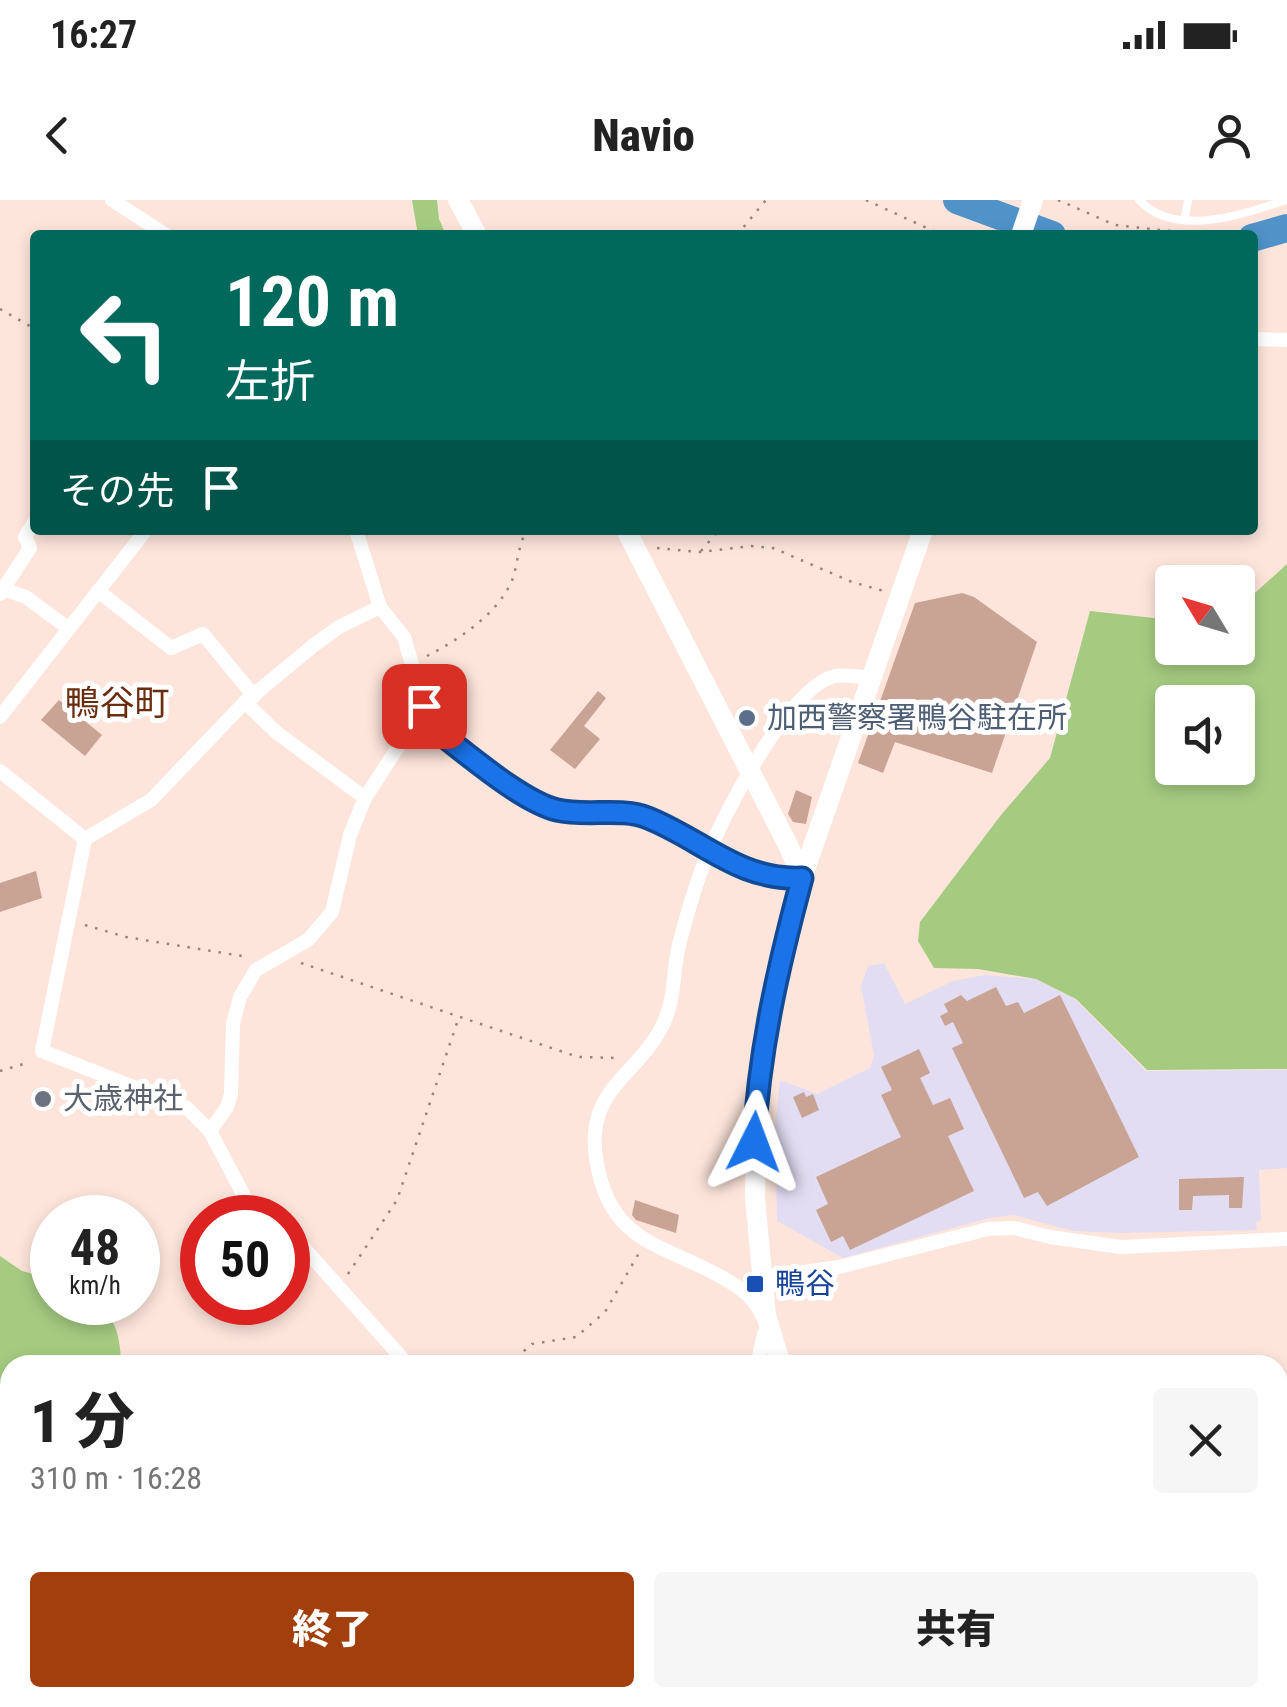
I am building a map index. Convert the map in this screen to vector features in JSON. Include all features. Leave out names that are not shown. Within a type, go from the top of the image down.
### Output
[{"type":"main road","points":[[458,200],[471,230]]},
{"type":"main road","points":[[1022,230],[1032,200]]},
{"type":"main road","points":[[628,535],[802,878]]},
{"type":"main road","points":[[778,1355],[768,1323],[755,1199],[757,1086],[776,970],[802,878],[921,535]]},
{"type":"street","points":[[112,200],[154,230]]},
{"type":"street","points":[[1258,339],[1287,340]]},
{"type":"street","points":[[30,528],[24,537],[30,548],[2,592],[26,597],[68,629]]},
{"type":"street","points":[[0,716],[142,535]]},
{"type":"street","points":[[358,535],[380,607],[404,638],[430,726],[539,804],[580,813],[638,814],[670,827],[740,868],[774,880],[802,878]]},
{"type":"street","points":[[98,592],[171,648],[203,634],[276,732],[364,798]]},
{"type":"street","points":[[243,1195],[210,1131],[187,1108],[42,1050],[85,839],[151,800],[250,699],[326,636],[380,607]]},
{"type":"street","points":[[759,1355],[768,1323],[743,1290],[673,1251],[644,1242],[614,1210],[596,1160],[596,1126],[605,1097],[668,1014],[678,950],[709,851],[750,771],[804,695],[834,676],[873,678]]},
{"type":"street","points":[[210,1131],[230,1094],[234,1024],[240,998],[256,970],[308,940],[332,912],[350,835],[364,798],[402,742],[430,726]]},
{"type":"street","points":[[0,771],[85,839]]},
{"type":"street","points":[[762,1278],[839,1267],[988,1229],[1014,1228],[1050,1238],[1121,1247],[1287,1239]]},
{"type":"street","points":[[310,1255],[399,1355]]},
{"type":"lane","points":[[1140,200],[1161,217],[1221,220],[1286,200]]},
{"type":"lane","points":[[1185,218],[1188,200]]},
{"type":"lane","points":[[1250,213],[1252,200]]},
{"type":"path","points":[[741,230],[766,200]]},
{"type":"path","points":[[866,200],[931,230]]},
{"type":"path","points":[[0,309],[30,326]]},
{"type":"path","points":[[413,664],[470,630],[498,601],[512,581],[526,535]]},
{"type":"path","points":[[700,552],[714,535]]},
{"type":"path","points":[[635,550],[773,548],[852,582],[900,596]]},
{"type":"path","points":[[69,920],[126,937],[292,960],[578,1057],[636,1058]]},
{"type":"path","points":[[340,1289],[397,1200],[459,1016]]},
{"type":"path","points":[[0,1071],[20,1067],[42,1050]]},
{"type":"path","points":[[519,1355],[532,1344],[576,1337],[605,1312],[644,1242]]},
{"type":"shaded area","points":[[884,963],[905,1004],[953,981],[985,975],[1035,979],[1075,999],[1146,1071],[1287,1070],[1287,1168],[1259,1170],[1261,1220],[1256,1222],[1257,1230],[1074,1231],[1013,1215],[843,1258],[777,1221],[775,1127],[780,1080],[817,1094],[870,1068],[874,1055],[861,986],[868,966]]},
{"type":"green space","points":[[412,200],[437,200],[444,230],[417,230]]},
{"type":"green space","points":[[1287,564],[1287,1069],[1147,1070],[1076,999],[1036,979],[978,969],[934,968],[918,941],[920,922],[1050,758],[1090,611],[1155,618],[1155,665],[1255,665],[1255,593]]},
{"type":"green space","points":[[0,1256],[30,1273],[30,1325],[114,1325],[120,1355],[0,1355]]},
{"type":"building","points":[[962,593],[974,597],[1037,642],[992,773],[895,742],[883,773],[858,763],[915,603]]},
{"type":"building","points":[[598,691],[606,698],[584,726],[600,739],[575,769],[550,750]]},
{"type":"building","points":[[59,700],[102,735],[85,756],[41,720]]},
{"type":"building","points":[[796,790],[812,797],[806,824],[793,822],[788,814]]},
{"type":"building","points":[[36,871],[42,898],[0,912],[0,883]]},
{"type":"building","points":[[996,987],[1006,1006],[1018,1002],[1024,1013],[1060,995],[1139,1157],[1047,1206],[1038,1192],[1024,1198],[952,1048],[963,1043],[953,1022],[945,1026],[940,1016],[948,1012],[944,1004],[961,995],[967,1001]]},
{"type":"building","points":[[919,1049],[930,1073],[920,1078],[933,1105],[950,1098],[964,1129],[948,1136],[974,1191],[850,1250],[843,1236],[831,1242],[816,1210],[828,1204],[816,1177],[901,1137],[881,1095],[892,1090],[881,1067]]},
{"type":"building","points":[[804,1092],[806,1097],[813,1094],[819,1110],[802,1118],[793,1097]]},
{"type":"building","points":[[1244,1177],[1242,1208],[1229,1208],[1229,1195],[1193,1196],[1192,1210],[1179,1210],[1179,1179]]},
{"type":"building","points":[[635,1200],[679,1215],[676,1233],[636,1220],[632,1215]]},
{"type":"waterway","points":[[957,200],[1038,230]]},
{"type":"waterway","points":[[1258,236],[1287,228]]},
{"type":"place","name":"加西警察署鴨谷駐在所","points":[[747,718]]},
{"type":"place","name":"大歳神社","points":[[43,1099]]},
{"type":"place","name":"鴨谷","points":[[755,1284]]},
{"type":"district","name":"鴨谷町","points":[[117,703]]},
{"type":"route","points":[[424,706],[430,726],[539,804],[580,813],[638,814],[670,827],[740,868],[774,880],[802,878],[776,970],[757,1086],[754,1142]]}]
